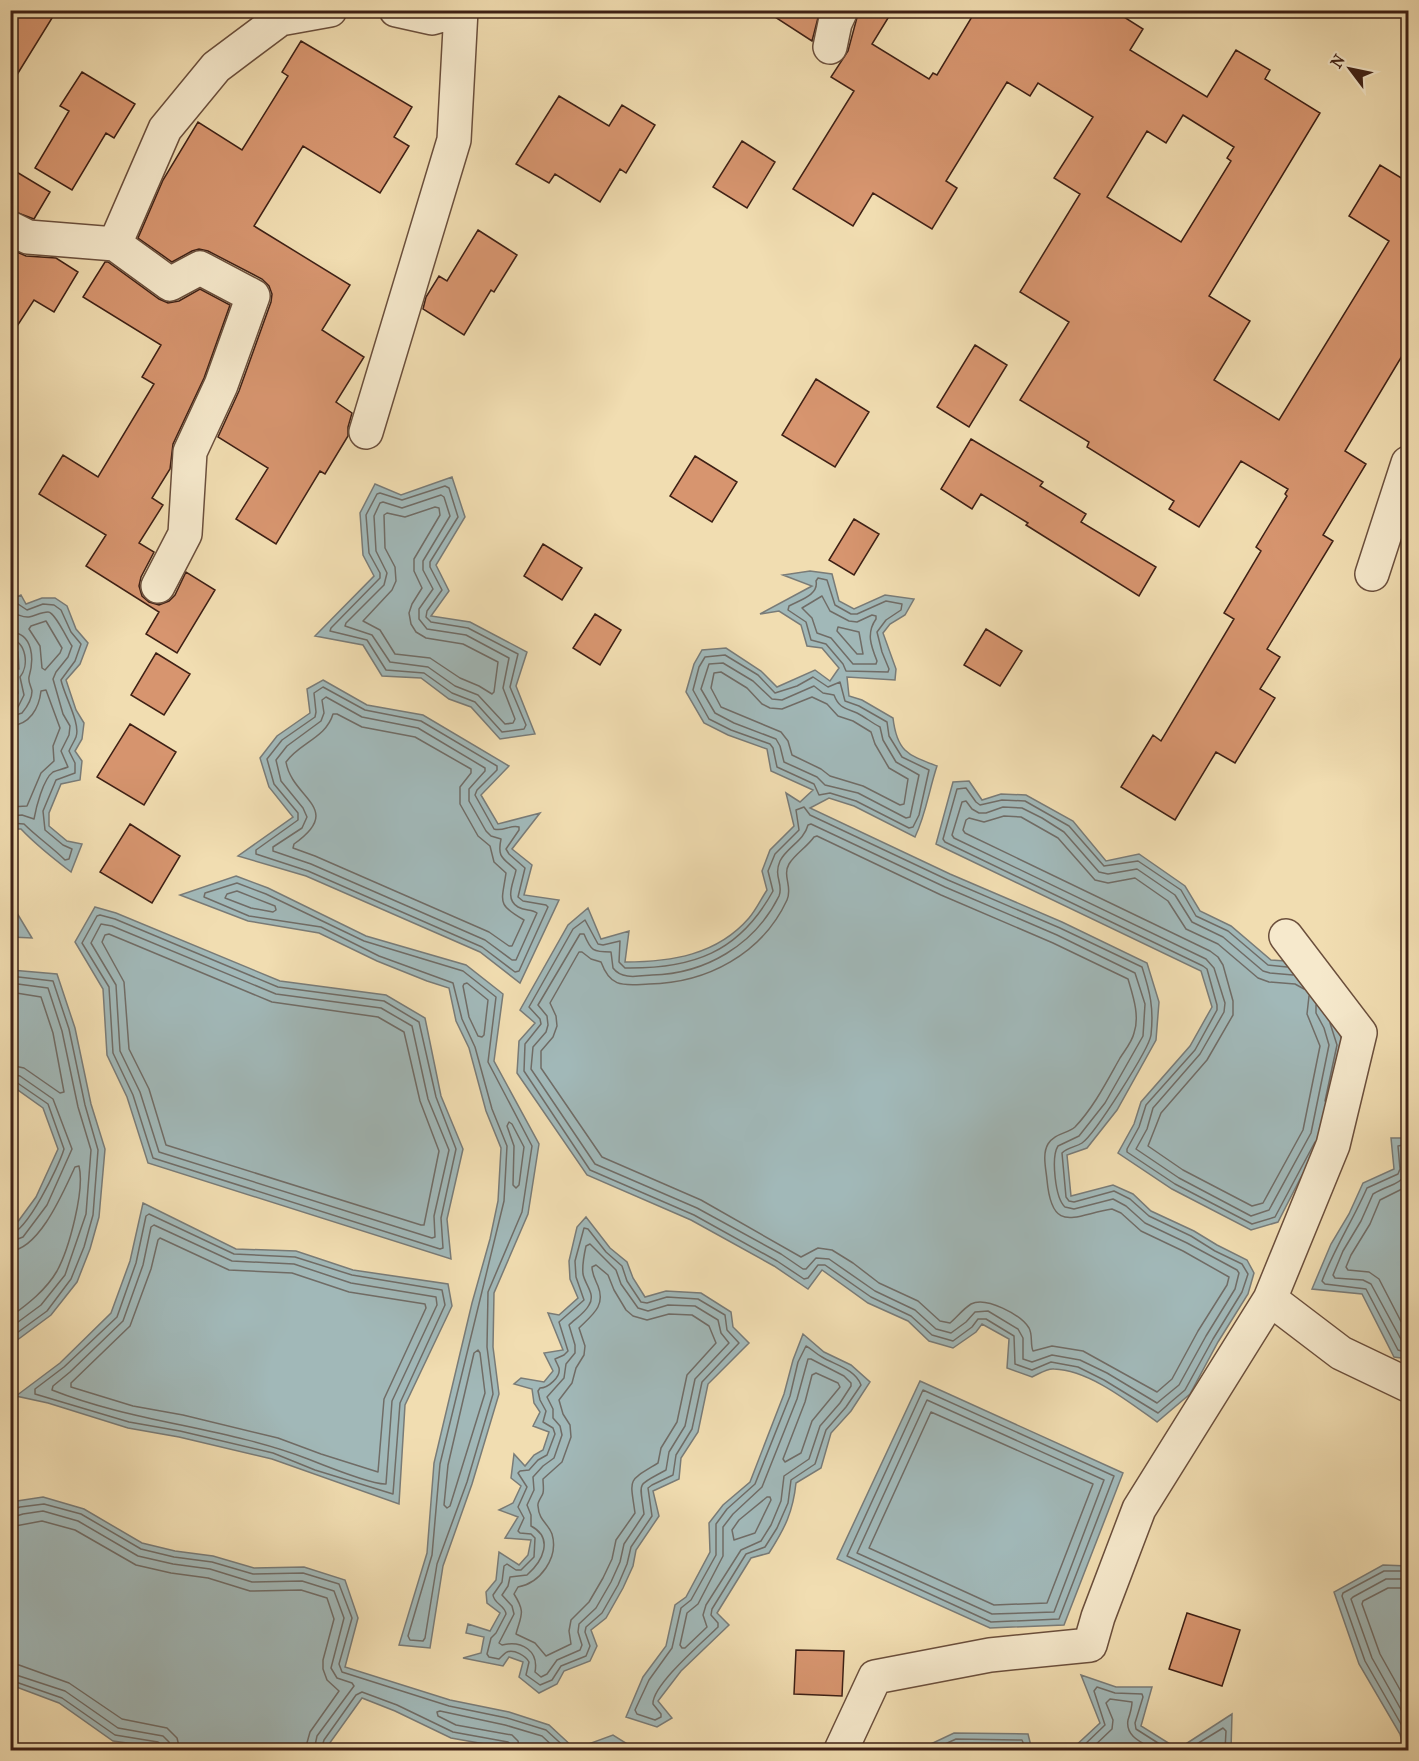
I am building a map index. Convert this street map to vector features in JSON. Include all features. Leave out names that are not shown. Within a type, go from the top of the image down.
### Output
[{"type":"street","points":[[115,244],[165,129],[216,67],[280,19],[330,10]]},
{"type":"street","points":[[366,432],[454,140],[460,10],[432,18],[396,10]]},
{"type":"street","points":[[830,47],[840,10]]},
{"type":"street","points":[[10,228],[28,237],[115,244],[170,284],[200,268],[253,296],[221,386],[190,452],[185,534],[158,586]]},
{"type":"street","points":[[1372,574],[1408,463]]},
{"type":"street","points":[[841,1750],[875,1677],[990,1655],[1090,1645],[1098,1617],[1139,1509],[1270,1299],[1333,1145],[1360,1033],[1286,936]]},
{"type":"street","points":[[1270,1299],[1341,1353],[1408,1385]]},
{"type":"water","points":[[452,477],[465,517],[436,565],[449,591],[431,616],[470,622],[527,652],[516,686],[535,734],[500,739],[471,707],[449,699],[421,678],[382,676],[363,645],[315,636],[374,576],[363,555],[360,513],[375,484],[401,495]]},
{"type":"water","points":[[810,571],[832,574],[839,601],[854,609],[885,595],[914,599],[905,615],[890,624],[883,633],[896,669],[895,680],[847,677],[849,696],[862,700],[893,718],[897,738],[906,751],[918,759],[937,766],[915,837],[854,806],[829,798],[810,808],[1147,963],[1159,1002],[1156,1040],[1117,1110],[1087,1148],[1067,1155],[1071,1196],[1113,1185],[1133,1194],[1151,1211],[1247,1260],[1254,1273],[1248,1294],[1218,1342],[1190,1394],[1157,1422],[1108,1388],[1081,1375],[1051,1369],[1032,1377],[1007,1368],[1009,1339],[982,1324],[976,1332],[953,1348],[929,1341],[908,1321],[868,1303],[822,1270],[808,1289],[774,1266],[691,1220],[587,1175],[517,1073],[519,1041],[535,1023],[520,1010],[568,925],[588,908],[601,939],[629,931],[625,962],[642,962],[692,954],[723,940],[749,918],[767,890],[762,871],[770,850],[794,826],[786,793],[800,802],[813,790],[771,771],[767,749],[728,735],[704,723],[686,692],[694,664],[702,650],[726,648],[761,671],[777,687],[815,670],[830,681],[839,668],[822,648],[807,646],[801,625],[779,611],[760,614],[812,586],[783,575]]},
{"type":"water","points":[[21,595],[26,604],[42,598],[55,598],[67,606],[76,629],[88,643],[80,664],[66,680],[76,710],[84,723],[82,739],[75,751],[82,761],[80,780],[61,784],[49,813],[49,826],[67,841],[82,844],[71,872],[21,829],[11,829],[11,708],[18,693],[16,682],[11,677],[11,668],[19,669],[18,652],[11,642],[10,600]]},
{"type":"water","points":[[323,680],[367,705],[423,715],[509,766],[481,795],[498,824],[540,813],[512,849],[532,865],[524,895],[559,900],[520,983],[480,952],[306,876],[238,856],[293,817],[269,787],[260,758],[277,736],[310,713],[307,689]]},
{"type":"water","points":[[969,781],[982,800],[1001,794],[1026,795],[1073,821],[1106,861],[1139,854],[1185,886],[1200,911],[1231,926],[1271,960],[1301,962],[1337,1023],[1343,1045],[1324,1138],[1278,1222],[1251,1230],[1172,1189],[1118,1153],[1134,1124],[1141,1102],[1190,1046],[1212,1007],[1201,971],[936,844],[953,782]]},
{"type":"water","points":[[236,876],[268,888],[366,936],[466,965],[503,994],[494,1061],[539,1144],[528,1214],[494,1293],[493,1347],[499,1394],[472,1484],[443,1566],[430,1648],[399,1645],[427,1553],[434,1463],[472,1303],[490,1239],[498,1201],[501,1148],[486,1111],[469,1048],[456,1021],[449,988],[377,961],[319,933],[248,921],[180,895]]},
{"type":"water","points":[[11,903],[32,938],[11,937]]},
{"type":"water","points":[[95,907],[116,913],[280,981],[386,995],[425,1018],[441,1096],[463,1149],[447,1219],[451,1259],[148,1163],[127,1097],[107,1055],[103,989],[75,942]]},
{"type":"water","points":[[11,970],[57,974],[75,1028],[91,1104],[105,1149],[99,1217],[77,1282],[51,1315],[16,1341],[11,1348],[11,1231],[36,1197],[58,1149],[43,1108],[11,1085]]},
{"type":"water","points":[[1391,1138],[1408,1138],[1408,1359],[1394,1357],[1362,1294],[1312,1289],[1331,1244],[1349,1214],[1363,1183],[1394,1169]]},
{"type":"water","points":[[143,1203],[236,1249],[296,1251],[353,1270],[448,1284],[452,1306],[405,1405],[399,1504],[272,1459],[179,1437],[128,1428],[48,1403],[16,1396],[60,1363],[111,1313],[130,1261]]},
{"type":"water","points":[[586,1217],[610,1248],[627,1262],[633,1278],[645,1297],[666,1291],[701,1293],[731,1312],[733,1327],[749,1343],[708,1384],[698,1432],[681,1458],[679,1479],[653,1491],[659,1516],[636,1550],[633,1566],[606,1618],[591,1630],[597,1646],[590,1661],[564,1671],[557,1684],[539,1693],[519,1677],[523,1662],[509,1657],[503,1666],[463,1658],[481,1653],[484,1637],[466,1633],[468,1624],[490,1631],[500,1613],[487,1603],[486,1592],[496,1580],[499,1552],[519,1565],[528,1555],[531,1540],[505,1538],[518,1517],[499,1510],[513,1503],[521,1486],[511,1478],[514,1454],[525,1466],[534,1455],[543,1450],[549,1432],[533,1426],[540,1412],[534,1403],[532,1389],[514,1384],[521,1378],[544,1382],[553,1371],[544,1353],[563,1350],[548,1313],[559,1315],[578,1298],[570,1279],[569,1261],[577,1227]]},
{"type":"water","points":[[803,1334],[824,1352],[851,1365],[870,1382],[851,1411],[831,1433],[821,1468],[796,1483],[793,1503],[787,1519],[769,1553],[751,1558],[717,1613],[729,1625],[681,1671],[658,1701],[672,1718],[657,1727],[626,1717],[643,1677],[666,1646],[675,1605],[686,1597],[710,1552],[709,1523],[723,1505],[750,1482],[784,1394]]},
{"type":"water","points":[[920,1381],[1123,1473],[1064,1625],[990,1628],[837,1559]]},
{"type":"water","points":[[43,1497],[84,1509],[142,1543],[175,1551],[213,1556],[254,1568],[304,1567],[345,1580],[358,1618],[345,1667],[450,1700],[509,1712],[549,1725],[575,1749],[613,1735],[637,1750],[511,1750],[451,1738],[362,1698],[327,1750],[176,1750],[113,1741],[59,1703],[11,1685],[11,1507],[17,1501]]},
{"type":"water","points":[[1383,1565],[1408,1566],[1408,1750],[1404,1750],[1400,1734],[1359,1664],[1334,1592]]},
{"type":"water","points":[[1081,1675],[1116,1687],[1152,1687],[1141,1726],[1178,1749],[1232,1714],[1231,1750],[1071,1750],[1100,1723]]},
{"type":"water","points":[[954,1733],[1028,1734],[1032,1750],[918,1750]]},
{"type":"building","points":[[10,10],[57,10],[10,86]]},
{"type":"building","points":[[764,10],[820,10],[812,41]]},
{"type":"building","points":[[859,10],[893,10],[872,44],[929,79],[933,73],[937,75],[976,10],[1113,10],[1143,29],[1130,50],[1207,97],[1236,50],[1270,70],[1265,79],[1320,113],[1209,296],[1250,321],[1214,380],[1279,420],[1389,241],[1349,216],[1380,165],[1408,182],[1408,346],[1345,451],[1366,464],[1323,535],[1333,541],[1267,649],[1280,657],[1260,689],[1275,698],[1235,763],[1216,752],[1175,820],[1121,787],[1153,735],[1161,741],[1234,619],[1224,613],[1261,551],[1256,547],[1287,496],[1285,494],[1288,489],[1241,461],[1199,527],[1169,509],[1174,501],[1087,447],[1089,442],[1020,400],[1069,322],[1020,292],[1080,194],[1054,178],[1093,117],[1038,83],[1030,96],[1007,82],[946,181],[957,188],[932,229],[873,193],[853,226],[793,189],[854,91],[831,77],[848,51]],"holes":[[[1183,115],[1234,147],[1227,158],[1231,161],[1181,242],[1107,197],[1147,131],[1166,143]]]},
{"type":"building","points":[[301,41],[412,107],[394,137],[409,146],[380,193],[303,146],[254,226],[350,285],[322,330],[364,357],[336,402],[352,413],[348,436],[325,474],[320,471],[276,544],[236,519],[268,468],[218,437],[239,391],[271,302],[272,294],[269,286],[262,279],[208,251],[199,249],[192,251],[172,262],[138,238],[163,180],[198,122],[242,150],[288,76],[282,72]]},
{"type":"building","points":[[82,72],[135,104],[114,138],[106,133],[72,190],[35,168],[69,111],[60,106]]},
{"type":"building","points":[[559,96],[609,126],[622,105],[655,125],[626,173],[620,169],[600,202],[555,174],[549,183],[516,164]]},
{"type":"building","points":[[742,141],[775,162],[747,208],[713,187]]},
{"type":"building","points":[[10,168],[50,192],[34,219],[10,210]]},
{"type":"building","points":[[478,230],[517,255],[494,292],[491,290],[464,335],[423,309],[426,297],[439,276],[447,281]]},
{"type":"building","points":[[10,249],[26,256],[56,258],[78,272],[54,312],[34,300],[10,337]]},
{"type":"building","points":[[105,262],[168,303],[179,301],[200,289],[230,305],[204,378],[173,444],[170,469],[152,498],[163,505],[139,543],[154,552],[141,577],[139,586],[142,596],[149,602],[159,605],[169,601],[175,595],[186,572],[215,590],[177,653],[146,634],[159,612],[86,566],[106,535],[39,494],[63,455],[98,477],[154,384],[142,377],[161,345],[83,297]]},
{"type":"building","points":[[975,345],[1007,365],[969,427],[937,407]]},
{"type":"building","points":[[816,379],[869,412],[835,467],[782,435]]},
{"type":"building","points":[[971,439],[1043,482],[1040,486],[1086,514],[1081,522],[1156,567],[1139,596],[981,494],[972,509],[941,489]]},
{"type":"building","points":[[695,456],[737,482],[712,522],[670,496]]},
{"type":"building","points":[[854,519],[879,534],[854,575],[829,560]]},
{"type":"building","points":[[543,544],[582,568],[562,600],[524,576]]},
{"type":"building","points":[[595,614],[621,630],[600,665],[573,648]]},
{"type":"building","points":[[986,629],[1022,651],[1000,686],[964,665]]},
{"type":"building","points":[[156,653],[190,674],[164,715],[131,695]]},
{"type":"building","points":[[130,724],[176,752],[144,805],[97,777]]},
{"type":"building","points":[[130,824],[180,856],[152,903],[100,872]]},
{"type":"building","points":[[1187,1613],[1240,1630],[1222,1686],[1169,1669]]},
{"type":"building","points":[[796,1650],[844,1651],[842,1696],[794,1694]]}]
